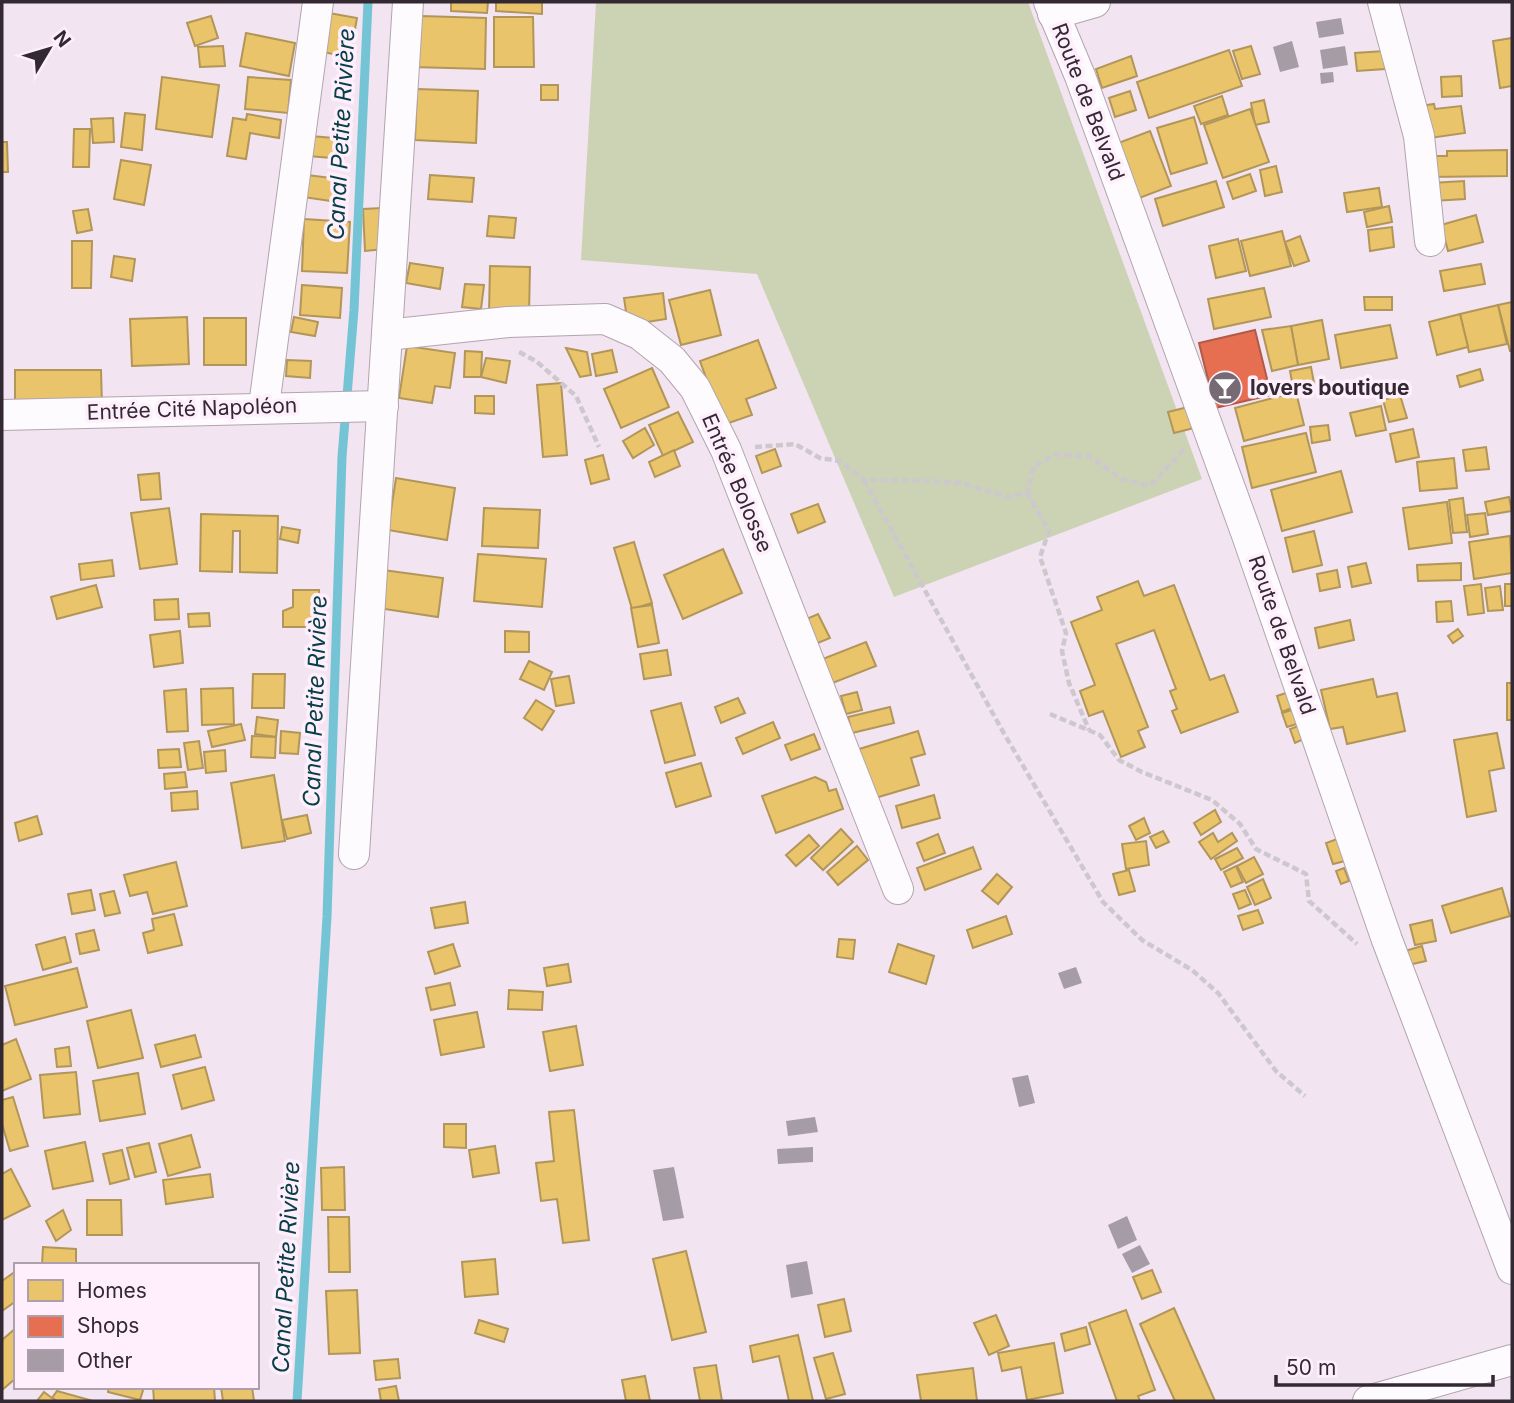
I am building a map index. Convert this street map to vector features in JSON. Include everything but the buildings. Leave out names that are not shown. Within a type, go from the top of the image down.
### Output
[{"type":"street","points":[[264,406],[318,2]]},
{"type":"street","points":[[354,854],[408,2]]},
{"type":"street","points":[[1051,8],[1095,2]]},
{"type":"street","points":[[1383,2],[1419,136],[1430,241]]},
{"type":"street","name":"Route de Belvald","points":[[1051,8],[1080,76],[1207,423],[1387,940],[1512,1269]]},
{"type":"street","name":"Entrée Bolosse","points":[[387,335],[508,322],[605,319],[639,334],[672,360],[695,388],[726,450],[898,889]]},
{"type":"street","name":"Entrée Cité Napoléon","points":[[2,415],[264,406],[383,406]]},
{"type":"street","points":[[1368,1401],[1512,1360]]},
{"type":"path","points":[[508,322],[517,351],[552,374],[581,404],[599,447]]},
{"type":"path","points":[[1089,730],[1069,682],[1062,651],[1066,633],[1040,557],[1049,531],[1027,493],[1034,466],[1055,455],[1089,456],[1122,479],[1150,486],[1207,423]]},
{"type":"path","points":[[726,450],[795,444],[820,458],[841,461],[864,480],[1002,730],[1103,902],[1142,940],[1192,970],[1218,993],[1276,1071],[1306,1096]]},
{"type":"path","points":[[864,480],[940,481],[962,484],[1006,497],[1027,493]]},
{"type":"path","points":[[1050,714],[1100,735],[1119,760],[1212,800],[1240,824],[1256,849],[1306,874],[1309,901],[1361,948],[1387,940]]},
{"type":"green space","points":[[596,2],[1028,2],[1202,479],[894,597],[757,274],[581,260]]},
{"type":"waterway","name":"Canal Petite Rivière","points":[[297,1401],[327,917],[342,457],[354,310],[368,2]]},
{"type":"place","name":"lovers boutique","points":[[1225,388]]}]
